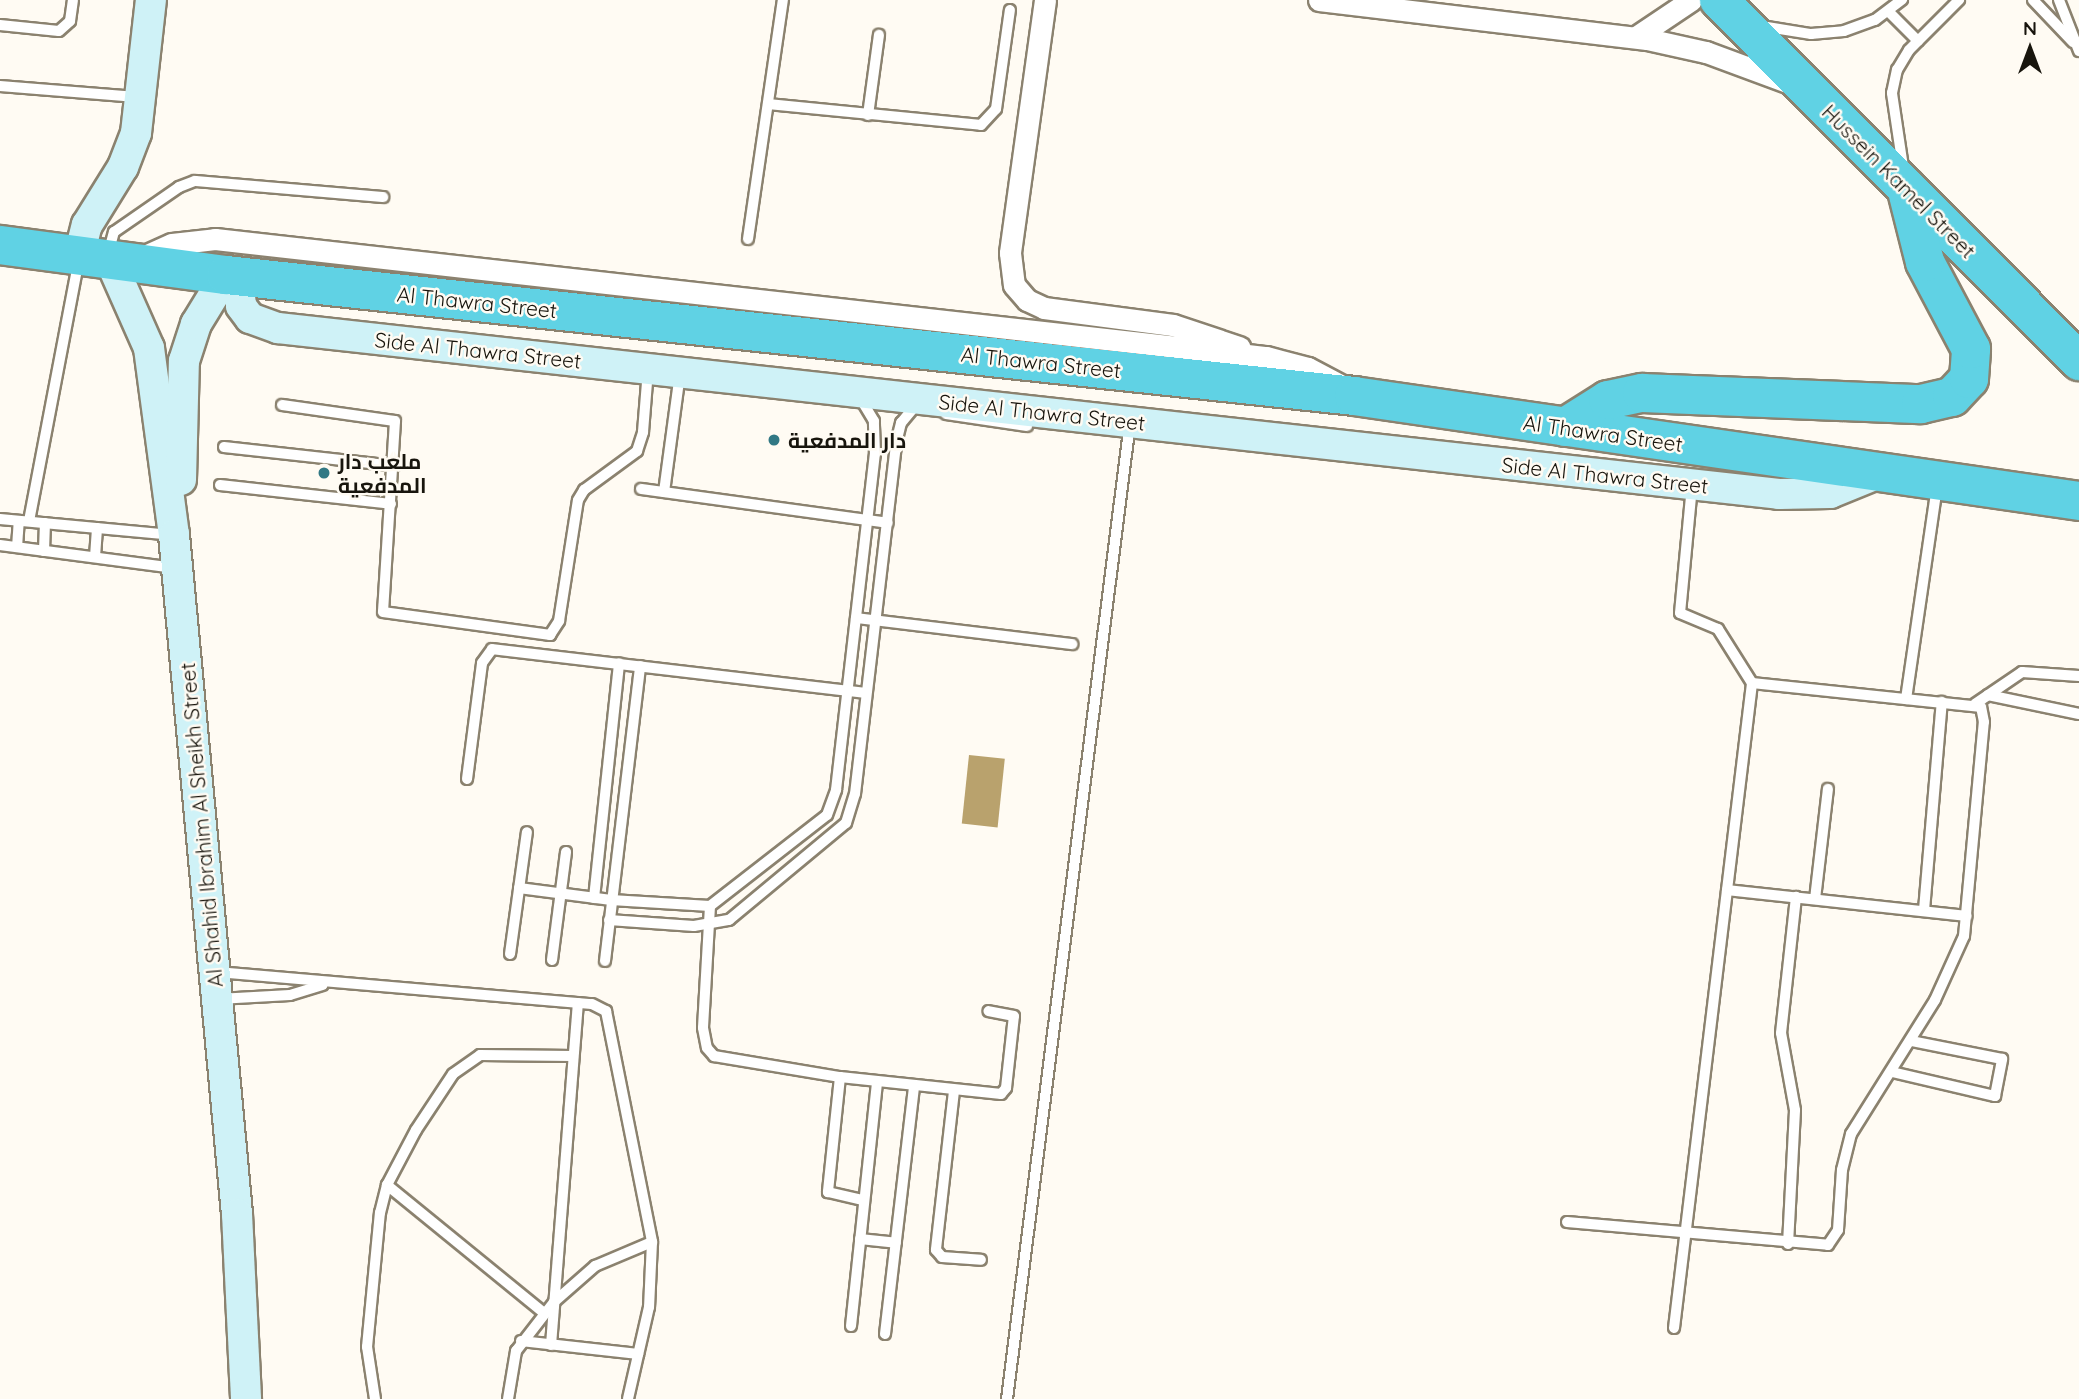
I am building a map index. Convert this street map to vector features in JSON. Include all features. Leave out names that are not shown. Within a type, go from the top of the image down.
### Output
[{"type":"highway","name":"Hussein Kamel Street","points":[[1730,11],[2079,361]]},
{"type":"highway","points":[[1566,427],[1608,401],[1642,393],[1921,404],[1952,397],[1969,379],[1971,349],[1925,262],[1906,187]]},
{"type":"highway","name":"Al Thawra Street","points":[[0,245],[232,275],[1354,396],[1937,484],[2079,501]]},
{"type":"street","points":[[151,0],[142,98],[131,150],[88,225],[107,259],[172,244],[215,239],[1256,356],[1308,368],[1354,396]]},
{"type":"street","points":[[1045,0],[1010,253],[1014,285],[1027,300],[1044,308],[1181,327],[1256,356]]},
{"type":"street","points":[[1319,0],[1369,3],[1636,37],[1735,61],[1817,97]]},
{"type":"street","points":[[1636,37],[1691,0]]},
{"type":"street","name":"Al Shahid Ibrahim Al Sheikh Street","points":[[107,259],[149,348],[174,535],[245,1312],[246,1399]]},
{"type":"street","points":[[174,535],[180,502],[184,361],[196,324],[232,275]]},
{"type":"street","name":"Side Al Thawra Street","points":[[232,275],[241,306],[263,326],[1692,485],[1813,495],[1846,488],[1877,474]]},
{"type":"lane","points":[[0,25],[60,30],[70,21],[73,0]]},
{"type":"lane","points":[[748,239],[783,0]]},
{"type":"lane","points":[[1730,11],[1827,33],[1860,27],[1889,12],[1902,0]]},
{"type":"lane","points":[[1906,187],[1892,93],[1902,59],[1959,0]]},
{"type":"lane","points":[[2033,0],[2076,46]]},
{"type":"lane","points":[[2059,0],[2076,46]]},
{"type":"lane","points":[[768,104],[975,126],[988,121],[996,109],[1010,10]]},
{"type":"lane","points":[[1889,12],[1918,41]]},
{"type":"lane","points":[[868,115],[879,34]]},
{"type":"lane","points":[[0,86],[142,98]]},
{"type":"lane","points":[[17,547],[114,232],[179,187],[195,181],[383,197]]},
{"type":"lane","points":[[282,405],[390,418],[398,427],[383,611],[555,633],[578,500],[584,490],[637,451],[643,432],[648,368]]},
{"type":"lane","points":[[664,492],[680,373]]},
{"type":"lane","points":[[519,888],[611,900],[710,906],[827,815],[836,790],[876,431],[872,414],[854,393]]},
{"type":"lane","points":[[609,920],[710,925],[745,909],[845,823],[855,794],[898,434],[907,413],[926,399],[948,415],[961,419],[1042,427]]},
{"type":"lane","points":[[1006,1399],[1123,421],[1083,431]]},
{"type":"lane","points":[[876,431],[898,434]]},
{"type":"lane","points":[[224,447],[395,466]]},
{"type":"lane","points":[[1906,699],[1937,484]]},
{"type":"lane","points":[[220,485],[391,504]]},
{"type":"lane","points":[[1674,1328],[1752,683],[1718,629],[1680,613],[1692,485]]},
{"type":"lane","points":[[641,489],[888,523]]},
{"type":"lane","points":[[0,519],[174,535]]},
{"type":"lane","points":[[44,551],[45,523]]},
{"type":"lane","points":[[95,557],[96,528]]},
{"type":"lane","points":[[0,545],[176,569]]},
{"type":"lane","points":[[856,618],[1072,644]]},
{"type":"lane","points":[[467,779],[487,651],[498,649],[865,693]]},
{"type":"lane","points":[[594,898],[619,663]]},
{"type":"lane","points":[[605,961],[640,666]]},
{"type":"lane","points":[[1752,683],[1975,704],[2022,671],[2079,676]]},
{"type":"lane","points":[[1989,695],[2079,714]]},
{"type":"lane","points":[[1924,910],[1942,702]]},
{"type":"lane","points":[[1567,1222],[1819,1247],[1835,1239],[1847,1144],[1911,1041],[1958,955],[1967,916],[1984,716],[1975,704]]},
{"type":"lane","points":[[1815,899],[1828,789]]},
{"type":"lane","points":[[510,954],[527,832]]},
{"type":"lane","points":[[552,960],[566,852]]},
{"type":"lane","points":[[1727,890],[1967,916]]},
{"type":"lane","points":[[1788,1244],[1795,1110],[1781,1033],[1796,897]]},
{"type":"lane","points":[[710,906],[703,1028],[707,1048],[728,1060],[877,1082],[1000,1094],[1006,1088],[1014,1014],[988,1011]]},
{"type":"lane","points":[[216,986],[290,977],[322,985],[578,1003],[601,1007],[608,1016],[652,1241],[652,1291],[628,1399]]},
{"type":"lane","points":[[216,986],[290,995],[322,985]]},
{"type":"lane","points":[[551,1345],[578,1003]]},
{"type":"lane","points":[[1892,1072],[1995,1096],[2004,1060],[1911,1041]]},
{"type":"lane","points":[[376,1399],[367,1347],[375,1251],[387,1185],[441,1091],[465,1063],[480,1055],[500,1053],[573,1056]]},
{"type":"lane","points":[[840,1077],[828,1192],[864,1200]]},
{"type":"lane","points":[[851,1326],[877,1082]]},
{"type":"lane","points":[[885,1334],[914,1086]]},
{"type":"lane","points":[[954,1091],[936,1250],[942,1257],[981,1261]]},
{"type":"lane","points":[[387,1185],[544,1313]]},
{"type":"lane","points":[[860,1239],[896,1243]]},
{"type":"lane","points":[[508,1399],[511,1366],[521,1341],[554,1301],[595,1266],[652,1241]]},
{"type":"lane","points":[[521,1341],[638,1354]]},
{"type":"shaded area","points":[[969,755],[1005,759],[998,827],[962,824]]},
{"type":"place","name":"دار المدفعية","points":[[774,440]]},
{"type":"place","name":"ملعب دار المدفعية","points":[[324,473]]}]
